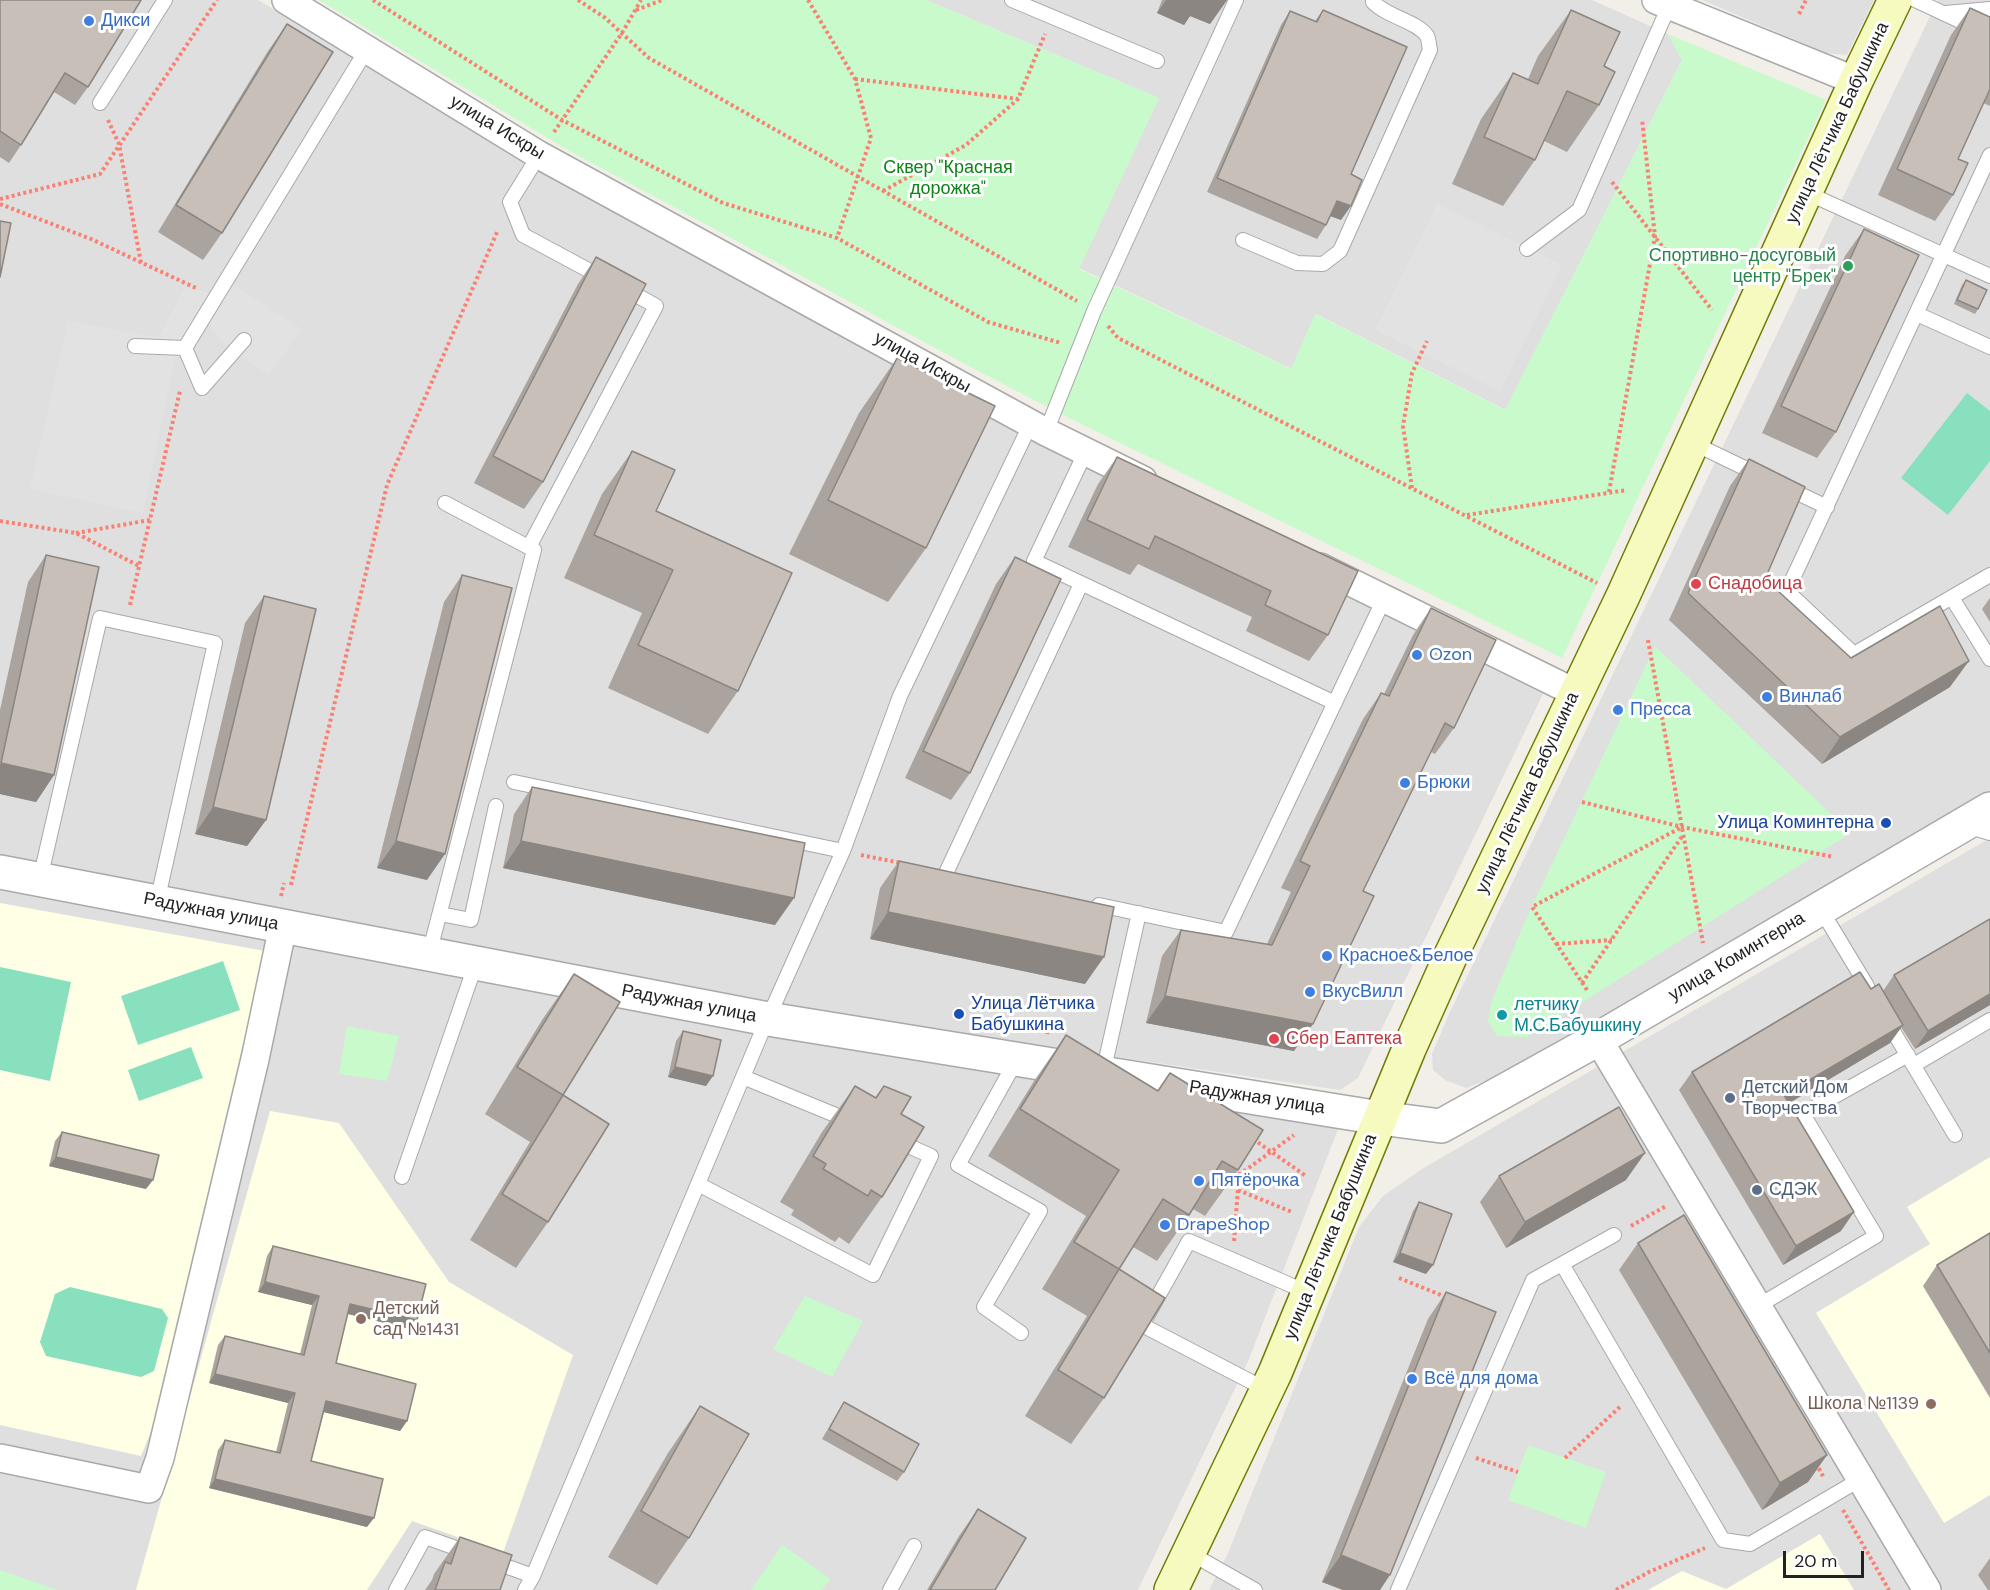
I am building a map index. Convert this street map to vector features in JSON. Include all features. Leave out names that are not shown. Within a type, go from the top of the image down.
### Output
[{"type":"main road","name":"улица Лётчика Бабушкина","points":[[1171,1590],[1268,1390],[1380,1118],[1451,955],[1623,596],[1856,81],[1895,0]]},
{"type":"street","name":"улица Искры","points":[[286,0],[539,154],[1039,427],[1160,488]]},
{"type":"street","points":[[1662,3],[1856,81]]},
{"type":"street","points":[[1299,557],[1576,693]]},
{"type":"street","name":"улица Коминтерна","points":[[1380,1118],[1441,1126],[1598,1040],[1820,908],[1976,829],[1990,809]]},
{"type":"street","name":"Радужная улица","points":[[0,872],[768,1019],[1380,1118]]},
{"type":"street","points":[[0,1458],[149,1489],[160,1458],[283,926]]},
{"type":"street","points":[[1598,1040],[1927,1590]]},
{"type":"lane","points":[[100,103],[165,0]]},
{"type":"lane","points":[[1012,0],[1157,61]]},
{"type":"lane","points":[[525,1590],[533,1576],[743,1077],[843,851],[900,696],[1079,349],[1099,300],[1236,0]]},
{"type":"lane","points":[[1243,240],[1297,263],[1323,264],[1340,251],[1430,50],[1428,38],[1420,29],[1381,11],[1373,0]]},
{"type":"lane","points":[[1915,0],[1990,35]]},
{"type":"lane","points":[[1527,249],[1578,210],[1637,77],[1662,3]]},
{"type":"lane","points":[[1944,14],[1990,9]]},
{"type":"lane","points":[[185,348],[367,49]]},
{"type":"lane","points":[[529,547],[656,306],[523,236],[510,202],[539,154]]},
{"type":"lane","points":[[1990,155],[1787,591],[1854,654],[1990,575]]},
{"type":"lane","points":[[1806,192],[1990,276]]},
{"type":"lane","points":[[1917,314],[1990,347]]},
{"type":"lane","points":[[185,348],[202,388],[244,340]]},
{"type":"lane","points":[[135,346],[185,348]]},
{"type":"lane","points":[[1693,443],[1827,507]]},
{"type":"lane","points":[[1086,452],[1034,561],[1335,703]]},
{"type":"lane","points":[[429,954],[534,550],[445,503]]},
{"type":"lane","points":[[906,864],[952,874],[1081,584]]},
{"type":"lane","points":[[1952,598],[1990,659]]},
{"type":"lane","points":[[1083,901],[1226,932],[1384,599]]},
{"type":"lane","points":[[40,879],[100,618],[215,643],[157,902]]},
{"type":"lane","points":[[514,782],[843,851]]},
{"type":"lane","points":[[440,914],[471,920],[496,806]]},
{"type":"lane","points":[[1820,908],[1955,1135]]},
{"type":"lane","points":[[1103,1073],[1139,913]]},
{"type":"lane","points":[[402,1177],[476,963]]},
{"type":"lane","points":[[1758,1306],[1876,1236],[1803,1114],[1990,1020]]},
{"type":"lane","points":[[1017,1059],[958,1165],[1040,1211],[984,1307],[1021,1333]]},
{"type":"lane","points":[[743,1077],[865,1128]]},
{"type":"lane","points":[[698,1184],[873,1275],[932,1156],[887,1137]]},
{"type":"lane","points":[[1398,1590],[1533,1280],[1614,1235]]},
{"type":"lane","points":[[1268,1390],[1142,1325],[1190,1241],[1309,1293]]},
{"type":"lane","points":[[1562,1264],[1723,1540],[1750,1544],[1861,1479]]},
{"type":"lane","points":[[396,1590],[425,1537],[533,1576]]},
{"type":"lane","points":[[890,1590],[915,1546]]},
{"type":"lane","points":[[1190,1553],[1255,1590]]},
{"type":"path","points":[[0,199],[100,174],[217,0]]},
{"type":"path","points":[[539,154],[622,33],[641,0]]},
{"type":"path","points":[[635,10],[662,0]]},
{"type":"path","points":[[808,0],[855,79],[871,138],[837,238]]},
{"type":"path","points":[[1799,14],[1806,0]]},
{"type":"path","points":[[376,1],[562,120],[723,203],[837,238],[988,322],[1079,349]]},
{"type":"path","points":[[883,191],[966,145],[1018,99],[1053,17]]},
{"type":"path","points":[[1610,492],[1655,237],[1637,77]]},
{"type":"path","points":[[855,79],[1018,99]]},
{"type":"path","points":[[100,103],[119,144],[141,263]]},
{"type":"path","points":[[1598,165],[1712,310]]},
{"type":"path","points":[[291,885],[387,485],[510,202]]},
{"type":"path","points":[[0,204],[90,239],[215,297]]},
{"type":"path","points":[[1412,488],[1403,426],[1412,373],[1427,341]]},
{"type":"path","points":[[125,623],[182,383],[185,348]]},
{"type":"path","points":[[1467,515],[1627,490]]},
{"type":"path","points":[[76,533],[150,520]]},
{"type":"path","points":[[0,521],[76,533],[139,566]]},
{"type":"path","points":[[1648,640],[1703,944]]},
{"type":"path","points":[[1582,802],[1682,827],[1834,857]]},
{"type":"path","points":[[1587,990],[1532,907],[1682,827]]},
{"type":"path","points":[[1582,983],[1684,835]]},
{"type":"path","points":[[843,851],[906,864]]},
{"type":"path","points":[[1556,944],[1612,940]]},
{"type":"path","points":[[1239,1175],[1300,1131]]},
{"type":"path","points":[[1248,1136],[1306,1176]]},
{"type":"path","points":[[1234,1167],[1239,1175],[1235,1229]]},
{"type":"path","points":[[1238,1190],[1292,1212]]},
{"type":"path","points":[[1614,1235],[1666,1206]]},
{"type":"path","points":[[1399,1278],[1451,1299]]},
{"type":"path","points":[[1566,1458],[1636,1391]]},
{"type":"path","points":[[1458,1452],[1518,1472]]},
{"type":"path","points":[[1616,1590],[1649,1572],[1723,1540]]},
{"type":"shaded area","points":[[0,0],[258,0],[557,180],[1039,445],[1543,694],[1358,1078],[1340,1090],[799,1010],[0,857]]},
{"type":"shaded area","points":[[926,0],[1592,0],[1668,34],[1682,60],[1506,410],[1316,314],[1292,369],[1079,268],[1159,98]]},
{"type":"shaded area","points":[[1702,0],[1874,0],[1847,55],[1826,53]]},
{"type":"shaded area","points":[[1938,0],[1990,0],[1990,790],[1515,1070],[1466,1088],[1445,1080],[1433,1070],[1432,1054],[1449,1014]]},
{"type":"shaded area","points":[[1437,204],[1562,265],[1500,391],[1375,330]]},
{"type":"shaded area","points":[[231,283],[302,329],[269,375],[226,346],[209,324],[220,298]]},
{"type":"shaded area","points":[[187,284],[215,297],[174,363],[143,513],[30,489],[68,321],[158,337]]},
{"type":"shaded area","points":[[1990,838],[1990,1590],[1209,1590],[1228,1553],[1359,1227],[1383,1196],[1422,1169]]},
{"type":"shaded area","points":[[0,884],[1340,1124],[1249,1359],[1138,1590],[0,1590]]},
{"type":"shaded area","points":[[0,903],[265,951],[150,1434],[141,1456],[0,1425]]},
{"type":"shaded area","name":"Детский сад №1431","points":[[270,1111],[339,1123],[449,1282],[573,1355],[503,1553],[412,1521],[367,1590],[136,1590]]},
{"type":"shaded area","name":"Школа №1139","points":[[1990,1157],[1990,1495],[1944,1523],[1816,1313],[1930,1244],[1907,1207]]},
{"type":"shaded area","points":[[1820,1534],[1854,1590],[1648,1590],[1682,1571],[1726,1589]]},
{"type":"green space","name":"Сквер \"Красная дорожка\"","points":[[319,0],[926,0],[1159,98],[1079,269],[1291,369],[1315,314],[1505,410],[1682,60],[1668,34],[1826,100],[1562,658],[1073,420],[978,371],[564,148]]},
{"type":"green space","points":[[1967,393],[1990,411],[1990,461],[1948,515],[1901,478]]},
{"type":"green space","points":[[1655,646],[1851,833],[1527,1037],[1497,1036],[1488,1021],[1491,1003],[1525,921]]},
{"type":"green space","points":[[223,961],[240,1010],[138,1045],[121,996]]},
{"type":"green space","points":[[0,967],[71,982],[50,1081],[0,1070]]},
{"type":"green space","points":[[347,1026],[399,1036],[387,1081],[339,1074]]},
{"type":"green space","points":[[191,1047],[203,1078],[139,1101],[128,1070]]},
{"type":"green space","points":[[70,1287],[162,1309],[168,1318],[154,1371],[141,1377],[46,1356],[40,1342],[55,1294]]},
{"type":"green space","points":[[805,1296],[863,1321],[832,1377],[773,1349]]},
{"type":"green space","points":[[1528,1445],[1606,1472],[1586,1528],[1508,1500]]},
{"type":"green space","points":[[782,1545],[831,1579],[821,1590],[751,1590]]},
{"type":"green space","points":[[0,1570],[57,1590],[0,1590]]},
{"type":"building","points":[[0,0],[141,0],[88,87],[65,73],[21,145],[0,131]]},
{"type":"building","points":[[1970,8],[1990,17],[1990,89],[1958,159],[1968,163],[1953,195],[1897,169]]},
{"type":"building","points":[[1323,10],[1407,47],[1351,174],[1362,180],[1351,206],[1337,201],[1326,225],[1217,178],[1290,11],[1317,22]]},
{"type":"building","points":[[1571,10],[1620,32],[1604,66],[1615,72],[1599,105],[1567,91],[1535,160],[1484,137],[1513,73],[1538,84]]},
{"type":"building","points":[[287,24],[333,52],[222,233],[176,205]]},
{"type":"building","points":[[0,221],[11,223],[0,277]]},
{"type":"building","points":[[1864,229],[1919,255],[1836,432],[1781,406]]},
{"type":"building","points":[[596,257],[646,284],[543,482],[493,456]]},
{"type":"building","points":[[1966,280],[1987,290],[1978,309],[1957,300]]},
{"type":"building","points":[[897,358],[995,406],[926,548],[828,500]]},
{"type":"building","points":[[632,451],[675,470],[656,511],[792,573],[738,691],[638,645],[673,570],[594,535]]},
{"type":"building","points":[[1117,457],[1358,571],[1328,635],[1265,605],[1271,591],[1155,536],[1149,549],[1087,520]]},
{"type":"building","points":[[1749,459],[1805,487],[1765,579],[1851,658],[1940,606],[1969,661],[1840,737],[1688,593]]},
{"type":"building","points":[[46,555],[99,567],[54,775],[1,763]]},
{"type":"building","points":[[1015,557],[1061,579],[970,773],[923,751]]},
{"type":"building","points":[[462,575],[512,588],[445,854],[396,841]]},
{"type":"building","points":[[264,596],[316,609],[266,820],[213,807]]},
{"type":"building","points":[[1431,608],[1496,640],[1454,728],[1445,723],[1363,891],[1374,896],[1313,1024],[1165,996],[1181,930],[1272,945],[1310,866],[1300,861],[1381,693],[1389,696]]},
{"type":"building","points":[[532,787],[805,843],[794,898],[521,841]]},
{"type":"building","points":[[899,861],[1114,907],[1104,957],[888,912]]},
{"type":"building","points":[[1990,919],[1990,994],[1928,1031],[1894,975]]},
{"type":"building","points":[[1860,972],[1871,989],[1879,984],[1903,1025],[1784,1095],[1854,1212],[1796,1246],[1692,1072]]},
{"type":"building","points":[[574,974],[620,1002],[563,1095],[517,1067]]},
{"type":"building","points":[[683,1031],[721,1040],[713,1076],[675,1067]]},
{"type":"building","points":[[1066,1035],[1158,1091],[1170,1073],[1263,1130],[1238,1170],[1222,1161],[1189,1215],[1163,1199],[1119,1269],[1074,1242],[1119,1170],[1020,1109]]},
{"type":"building","points":[[855,1086],[876,1098],[884,1086],[911,1097],[901,1114],[924,1127],[882,1197],[871,1190],[868,1196],[823,1169],[826,1164],[813,1156]]},
{"type":"building","points":[[563,1095],[609,1124],[548,1222],[502,1194]]},
{"type":"building","points":[[1619,1107],[1645,1153],[1525,1222],[1499,1176]]},
{"type":"building","points":[[62,1132],[159,1155],[153,1180],[56,1157]]},
{"type":"building","points":[[1419,1202],[1452,1214],[1433,1265],[1400,1253]]},
{"type":"building","points":[[1684,1215],[1827,1455],[1780,1483],[1638,1243]]},
{"type":"building","points":[[1990,1233],[1990,1353],[1937,1265]]},
{"type":"building","points":[[273,1246],[426,1284],[417,1320],[350,1304],[336,1363],[416,1384],[407,1421],[326,1401],[311,1461],[383,1479],[374,1518],[215,1479],[225,1440],[280,1453],[295,1393],[215,1374],[225,1336],[304,1355],[319,1296],[265,1282]]},
{"type":"building","points":[[1119,1269],[1165,1298],[1104,1398],[1058,1370]]},
{"type":"building","points":[[1446,1292],[1496,1312],[1390,1575],[1341,1555]]},
{"type":"building","points":[[844,1402],[919,1444],[904,1472],[829,1429]]},
{"type":"building","points":[[700,1406],[749,1434],[689,1538],[641,1511]]},
{"type":"building","points":[[978,1509],[1026,1538],[995,1590],[930,1590]]},
{"type":"building","points":[[460,1537],[512,1555],[500,1590],[435,1590],[445,1562],[451,1564]]},
{"type":"place","name":"Дикси","points":[[89,21]]},
{"type":"place","name":"Спортивно-досуговый центр \"Брек\"","points":[[1848,266]]},
{"type":"place","name":"Снадобица","points":[[1696,584]]},
{"type":"place","name":"Ozon","points":[[1417,655]]},
{"type":"place","name":"Винлаб","points":[[1767,697]]},
{"type":"place","name":"Пресса","points":[[1618,710]]},
{"type":"place","name":"Брюки","points":[[1405,783]]},
{"type":"place","name":"Улица Коминтерна","points":[[1886,823]]},
{"type":"place","name":"Красное&Белое","points":[[1327,956]]},
{"type":"place","name":"ВкусВилл","points":[[1310,992]]},
{"type":"place","name":"Улица Лётчика Бабушкина","points":[[959,1014]]},
{"type":"place","name":"летчику М.С.Бабушкину","points":[[1502,1015]]},
{"type":"place","name":"Сбер Еаптека","points":[[1274,1039]]},
{"type":"place","name":"Детский Дом Творчества","points":[[1730,1098]]},
{"type":"place","name":"Пятёрочка","points":[[1199,1181]]},
{"type":"place","name":"СДЭК","points":[[1757,1190]]},
{"type":"place","name":"DrapeShop","points":[[1165,1225]]},
{"type":"place","name":"Детский сад №1431","points":[[361,1319]]},
{"type":"place","name":"Всё для дома","points":[[1412,1379]]},
{"type":"place","name":"Школа №1139","points":[[1931,1404]]}]
